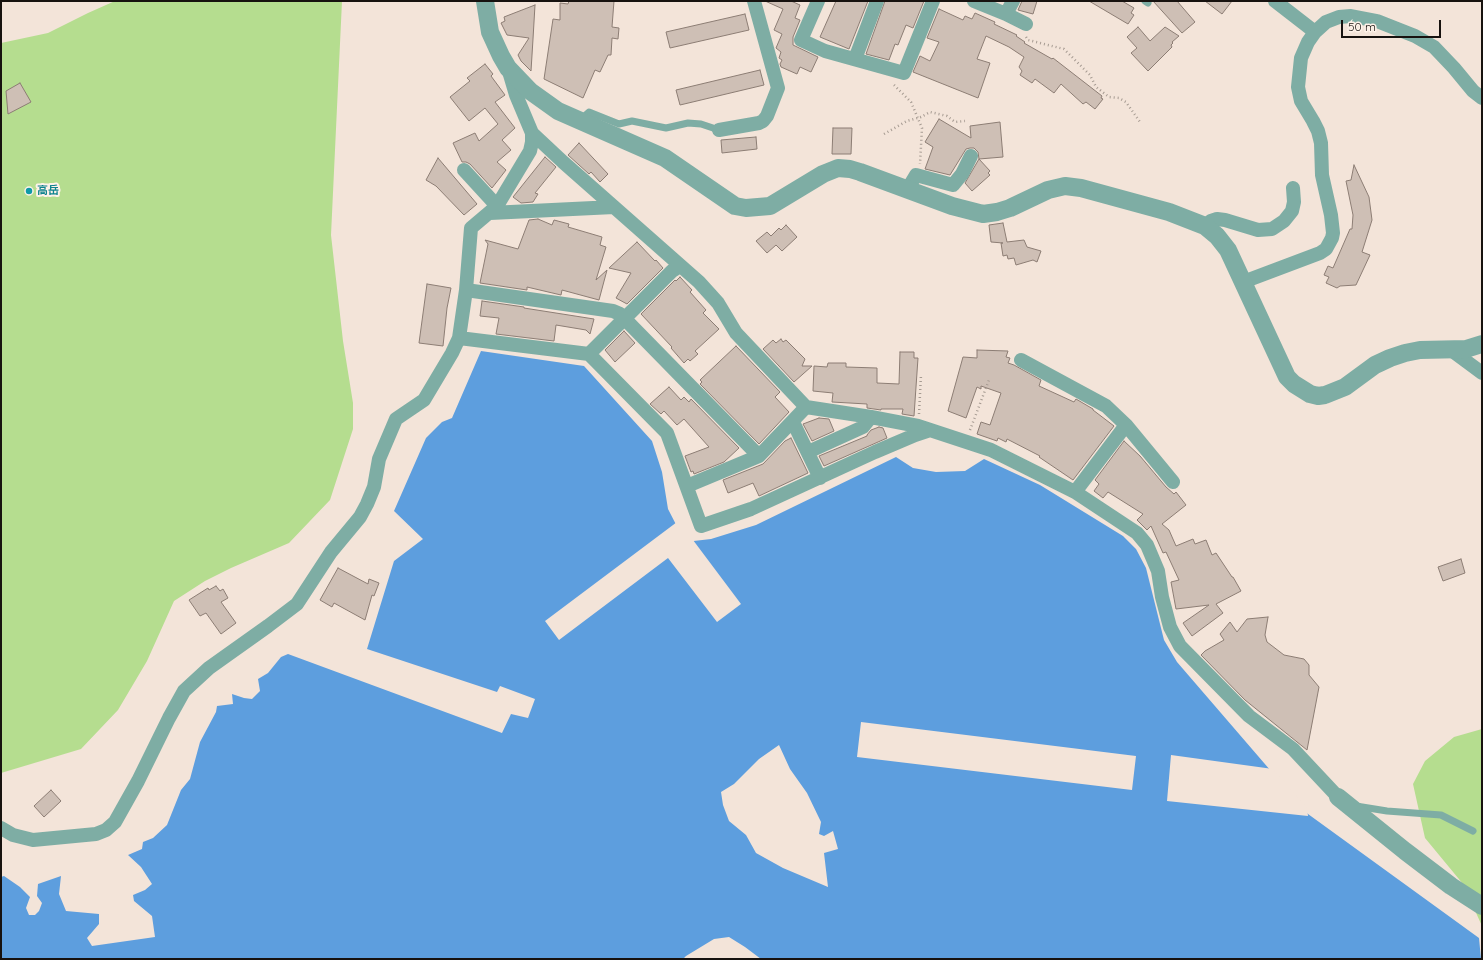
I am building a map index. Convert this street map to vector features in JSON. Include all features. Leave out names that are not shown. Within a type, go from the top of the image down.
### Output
[{"type":"street","points":[[485,1],[490,32],[508,68],[516,95],[532,132],[563,162],[699,282],[718,303],[736,333],[806,407],[871,416],[924,428],[992,450],[1075,492],[1125,524],[1137,533],[1147,545],[1158,571],[1162,597],[1170,627],[1180,646],[1249,716],[1292,749],[1343,801],[1451,886],[1482,906]]},
{"type":"street","points":[[818,1],[801,40],[825,51],[904,73],[933,1]]},
{"type":"street","points":[[855,59],[877,1]]},
{"type":"street","points":[[974,1],[1026,24]]},
{"type":"street","points":[[1006,14],[1013,1]]},
{"type":"street","points":[[1276,1],[1315,32]]},
{"type":"street","points":[[719,130],[763,121],[767,116],[778,88],[757,3]]},
{"type":"street","points":[[1243,282],[1320,253],[1326,249],[1332,238],[1333,233],[1331,215],[1322,175],[1319,137],[1313,121],[1298,94],[1301,58],[1308,42],[1315,32],[1326,22],[1339,16],[1351,16],[1377,21],[1414,36],[1434,47],[1473,91],[1482,98]]},
{"type":"street","points":[[508,68],[542,101],[558,111],[665,158],[735,206],[746,208],[770,206],[823,174],[838,168],[860,172],[952,206],[983,214],[1010,208],[1048,190],[1065,186],[1081,188],[1169,212],[1205,226],[1217,236],[1228,250],[1287,376],[1294,384],[1310,394],[1318,396],[1325,395],[1345,387],[1375,365],[1405,353],[1420,350],[1466,349],[1482,344]]},
{"type":"street","points":[[1,828],[13,835],[33,840],[96,834],[106,830],[115,822],[138,781],[184,691],[209,668],[297,604],[331,552],[360,517],[367,504],[374,487],[378,459],[396,418],[424,400],[452,353],[458,338],[466,290],[468,249],[471,228],[493,209],[530,151],[532,132]]},
{"type":"street","points":[[907,190],[916,175],[953,185],[962,174],[971,156]]},
{"type":"street","points":[[464,170],[493,209]]},
{"type":"street","points":[[1205,226],[1211,221],[1217,219],[1258,230],[1272,229],[1284,221],[1292,210],[1294,202],[1293,188]]},
{"type":"street","points":[[493,209],[614,207]]},
{"type":"street","points":[[589,354],[626,319],[672,271],[680,266]]},
{"type":"street","points":[[466,290],[613,311],[626,319],[759,456]]},
{"type":"street","points":[[458,338],[589,354],[667,433],[701,526],[751,509],[915,435],[924,428]]},
{"type":"street","points":[[1451,350],[1482,373]]},
{"type":"street","points":[[1021,360],[1106,406],[1126,425],[1173,482]]},
{"type":"street","points":[[687,486],[759,456],[806,407]]},
{"type":"street","points":[[808,452],[863,427],[871,416]]},
{"type":"street","points":[[793,422],[820,478]]},
{"type":"street","points":[[1075,492],[1126,425]]},
{"type":"lane","points":[[580,120],[589,112],[619,124],[632,121],[666,128],[688,123],[701,124],[719,130]]},
{"type":"lane","points":[[1343,801],[1388,811],[1441,815],[1474,831]]},
{"type":"path","points":[[1026,24],[1024,35],[1028,40],[1064,49],[1090,75],[1096,87],[1109,97],[1119,98],[1126,102],[1140,122]]},
{"type":"path","points":[[882,67],[884,78],[897,87],[910,102],[922,128],[919,176]]},
{"type":"path","points":[[884,134],[907,121],[918,118],[930,112],[947,116],[955,122],[965,121]]},
{"type":"path","points":[[921,375],[924,428]]},
{"type":"path","points":[[966,441],[989,380]]},
{"type":"green space","points":[[115,1],[342,1],[331,235],[343,341],[353,403],[353,429],[330,500],[289,543],[205,581],[174,601],[147,661],[118,710],[81,749],[1,773],[1,43],[48,33]]},
{"type":"green space","points":[[1482,729],[1482,926],[1463,884],[1425,838],[1413,784],[1425,761],[1454,737]]},
{"type":"water","points":[[481,351],[584,366],[652,441],[662,472],[668,509],[685,542],[711,539],[756,525],[896,457],[913,468],[936,472],[965,471],[984,459],[1040,485],[1123,536],[1136,549],[1146,568],[1164,640],[1177,662],[1308,814],[1479,938],[1481,959],[761,959],[729,937],[714,939],[683,959],[1,959],[1,877],[4,876],[20,887],[30,897],[26,908],[29,915],[35,915],[39,911],[42,903],[37,896],[38,884],[61,876],[59,894],[66,911],[99,914],[99,924],[87,938],[92,946],[155,937],[152,916],[134,901],[133,895],[145,890],[152,884],[141,867],[128,855],[142,849],[143,842],[153,838],[167,825],[181,790],[190,779],[200,742],[216,712],[217,706],[233,704],[232,694],[252,699],[260,691],[258,679],[268,673],[281,657],[288,654],[502,733],[511,714],[528,718],[535,699],[500,686],[497,692],[367,649],[394,561],[423,539],[394,511],[426,438],[442,422],[452,418]],"holes":[[[779,745],[790,769],[807,793],[821,822],[819,834],[824,836],[833,831],[838,849],[824,853],[828,887],[783,868],[756,853],[746,835],[729,821],[723,805],[721,792],[734,784],[759,759]]]},
{"type":"pier","points":[[677,522],[686,540],[694,539],[693,540],[741,604],[717,622],[668,558],[559,640],[545,621]]},
{"type":"pier","points":[[861,722],[1136,756],[1132,790],[857,757]]},
{"type":"pier","points":[[1171,755],[1273,769],[1307,808],[1308,816],[1167,801]]},
{"type":"building","points":[[569,1],[614,1],[612,27],[619,28],[618,39],[612,38],[611,55],[608,55],[600,72],[595,70],[583,98],[544,79],[553,19],[560,20],[560,3],[568,4]]},
{"type":"building","points":[[765,1],[791,1],[800,5],[795,18],[800,20],[793,37],[793,45],[818,57],[811,72],[800,67],[797,74],[781,67],[780,64],[782,60],[779,58],[781,52],[776,48],[782,34],[774,30],[783,9]]},
{"type":"building","points":[[836,1],[868,1],[849,49],[820,37]]},
{"type":"building","points":[[885,1],[924,1],[913,28],[906,25],[898,45],[895,44],[889,60],[866,54]]},
{"type":"building","points":[[1022,1],[1037,1],[1033,14],[1018,10]]},
{"type":"building","points":[[1089,1],[1122,1],[1134,8],[1131,13],[1134,15],[1128,24]]},
{"type":"building","points":[[1153,1],[1177,1],[1195,22],[1182,33]]},
{"type":"building","points":[[1205,1],[1232,1],[1222,14]]},
{"type":"building","points":[[535,5],[531,71],[521,61],[518,55],[529,38],[507,35],[501,23],[505,21],[504,17]]},
{"type":"building","points":[[939,9],[963,20],[965,16],[972,19],[975,13],[995,22],[994,24],[1017,35],[1016,36],[1025,42],[1024,43],[1052,59],[1053,58],[1102,96],[1101,98],[1103,99],[1095,109],[1086,102],[1083,104],[1061,84],[1054,93],[1035,79],[1032,83],[1020,75],[1022,71],[1019,67],[1024,57],[1009,47],[986,36],[977,59],[990,63],[978,98],[913,72],[920,56],[930,61],[939,42],[927,38]]},
{"type":"building","points":[[745,14],[749,30],[670,48],[666,32]]},
{"type":"building","points":[[1138,27],[1150,41],[1165,27],[1179,36],[1172,42],[1172,47],[1148,71],[1131,53],[1137,48],[1127,37]]},
{"type":"building","points":[[485,64],[493,74],[491,76],[505,95],[495,102],[515,128],[502,140],[511,150],[497,162],[506,170],[492,188],[470,164],[462,162],[453,143],[475,133],[479,141],[498,124],[485,108],[469,121],[450,97],[470,81],[467,78]]},
{"type":"building","points":[[760,70],[764,85],[680,105],[676,90]]},
{"type":"building","points":[[20,83],[31,102],[8,114],[6,91]]},
{"type":"building","points":[[939,119],[971,138],[970,126],[1000,122],[1003,157],[979,159],[978,152],[974,148],[970,148],[966,149],[950,175],[925,169],[933,147],[925,142]]},
{"type":"building","points":[[833,128],[852,128],[851,154],[832,154]]},
{"type":"building","points":[[756,137],[757,149],[722,153],[721,140]]},
{"type":"building","points":[[579,143],[608,174],[600,182],[591,172],[589,174],[568,155]]},
{"type":"building","points":[[545,157],[556,167],[535,193],[538,194],[533,202],[521,203],[513,197]]},
{"type":"building","points":[[438,158],[477,204],[464,215],[436,186],[426,180]]},
{"type":"building","points":[[979,159],[990,171],[988,173],[990,175],[972,191],[965,183]]},
{"type":"building","points":[[1354,165],[1369,197],[1372,220],[1362,252],[1370,255],[1356,285],[1340,286],[1337,288],[1326,283],[1329,277],[1324,275],[1328,266],[1333,268],[1350,229],[1352,229],[1353,215],[1346,181],[1351,180]]},
{"type":"building","points":[[538,219],[552,225],[554,220],[569,224],[568,227],[602,237],[600,245],[606,247],[596,280],[607,270],[599,300],[562,290],[561,295],[527,287],[527,290],[480,283],[488,244],[485,240],[518,249],[529,220]]},
{"type":"building","points":[[1003,223],[1007,242],[1024,240],[1027,247],[1041,251],[1037,262],[1033,260],[1016,265],[1014,258],[1008,259],[1007,255],[1003,256],[1001,243],[1003,243],[991,242],[989,225]]},
{"type":"building","points":[[786,225],[797,237],[782,251],[776,245],[767,253],[756,241],[767,232],[771,236],[779,228],[781,230]]},
{"type":"building","points":[[637,242],[663,268],[627,304],[616,298],[631,273],[609,268]]},
{"type":"building","points":[[680,277],[692,290],[690,292],[706,310],[703,313],[719,329],[695,351],[698,354],[690,361],[688,359],[684,363],[671,348],[672,347],[641,314],[675,280],[676,281]]},
{"type":"building","points":[[427,284],[451,288],[447,308],[443,346],[419,343]]},
{"type":"building","points":[[482,301],[594,319],[590,334],[586,330],[556,325],[554,341],[496,334],[499,318],[480,316]]},
{"type":"building","points":[[624,331],[635,343],[615,362],[605,350]]},
{"type":"building","points":[[781,339],[783,342],[786,340],[805,359],[802,366],[812,366],[794,382],[763,349],[773,340],[776,343]]},
{"type":"building","points":[[736,346],[780,392],[775,397],[789,412],[759,444],[700,384],[702,382],[700,380]]},
{"type":"building","points":[[977,350],[1008,351],[1006,357],[1010,358],[1008,363],[1041,380],[1039,386],[1074,402],[1076,399],[1093,409],[1114,426],[1073,480],[1039,457],[1040,456],[1007,439],[1006,442],[998,438],[997,441],[977,434],[981,422],[990,425],[1001,393],[981,386],[981,389],[977,387],[966,418],[948,411],[963,357],[977,358]]},
{"type":"building","points":[[900,352],[914,352],[914,358],[918,358],[914,416],[902,414],[903,409],[881,410],[867,408],[867,404],[832,402],[833,393],[813,391],[814,366],[827,367],[828,363],[846,363],[846,367],[877,368],[877,383],[899,384]]},
{"type":"building","points":[[669,387],[681,400],[684,397],[689,402],[691,399],[739,448],[724,462],[694,474],[693,471],[691,472],[685,456],[709,447],[684,419],[677,425],[664,411],[661,414],[650,404]]},
{"type":"building","points":[[819,418],[829,419],[834,431],[812,441],[803,424]]},
{"type":"building","points":[[879,427],[883,428],[887,438],[824,466],[819,456],[867,436],[871,430]]},
{"type":"building","points":[[791,438],[808,473],[759,496],[753,483],[728,493],[723,480],[763,464],[785,441]]},
{"type":"building","points":[[1124,441],[1140,456],[1166,487],[1174,494],[1176,492],[1186,505],[1162,524],[1169,530],[1176,546],[1193,539],[1195,544],[1206,540],[1212,555],[1216,553],[1241,591],[1216,604],[1223,613],[1192,636],[1183,623],[1209,605],[1176,609],[1171,582],[1179,580],[1166,552],[1163,553],[1151,526],[1147,530],[1137,520],[1143,514],[1108,492],[1103,498],[1094,491],[1099,484],[1095,480]]},
{"type":"building","points":[[1461,559],[1465,573],[1443,581],[1438,567]]},
{"type":"building","points":[[338,568],[368,584],[369,579],[379,583],[374,596],[372,595],[365,620],[334,603],[332,607],[320,600]]},
{"type":"building","points":[[216,586],[220,591],[223,589],[228,598],[221,602],[236,623],[221,634],[206,613],[200,616],[189,600],[208,588],[209,590]]},
{"type":"building","points":[[1268,617],[1265,635],[1267,642],[1284,655],[1304,659],[1309,665],[1309,675],[1319,687],[1307,750],[1245,700],[1201,655],[1224,640],[1220,634],[1230,622],[1237,632],[1247,619]]},
{"type":"building","points":[[51,790],[61,801],[44,817],[34,806]]},
{"type":"place","name":"高岳","points":[[29,191]]}]
